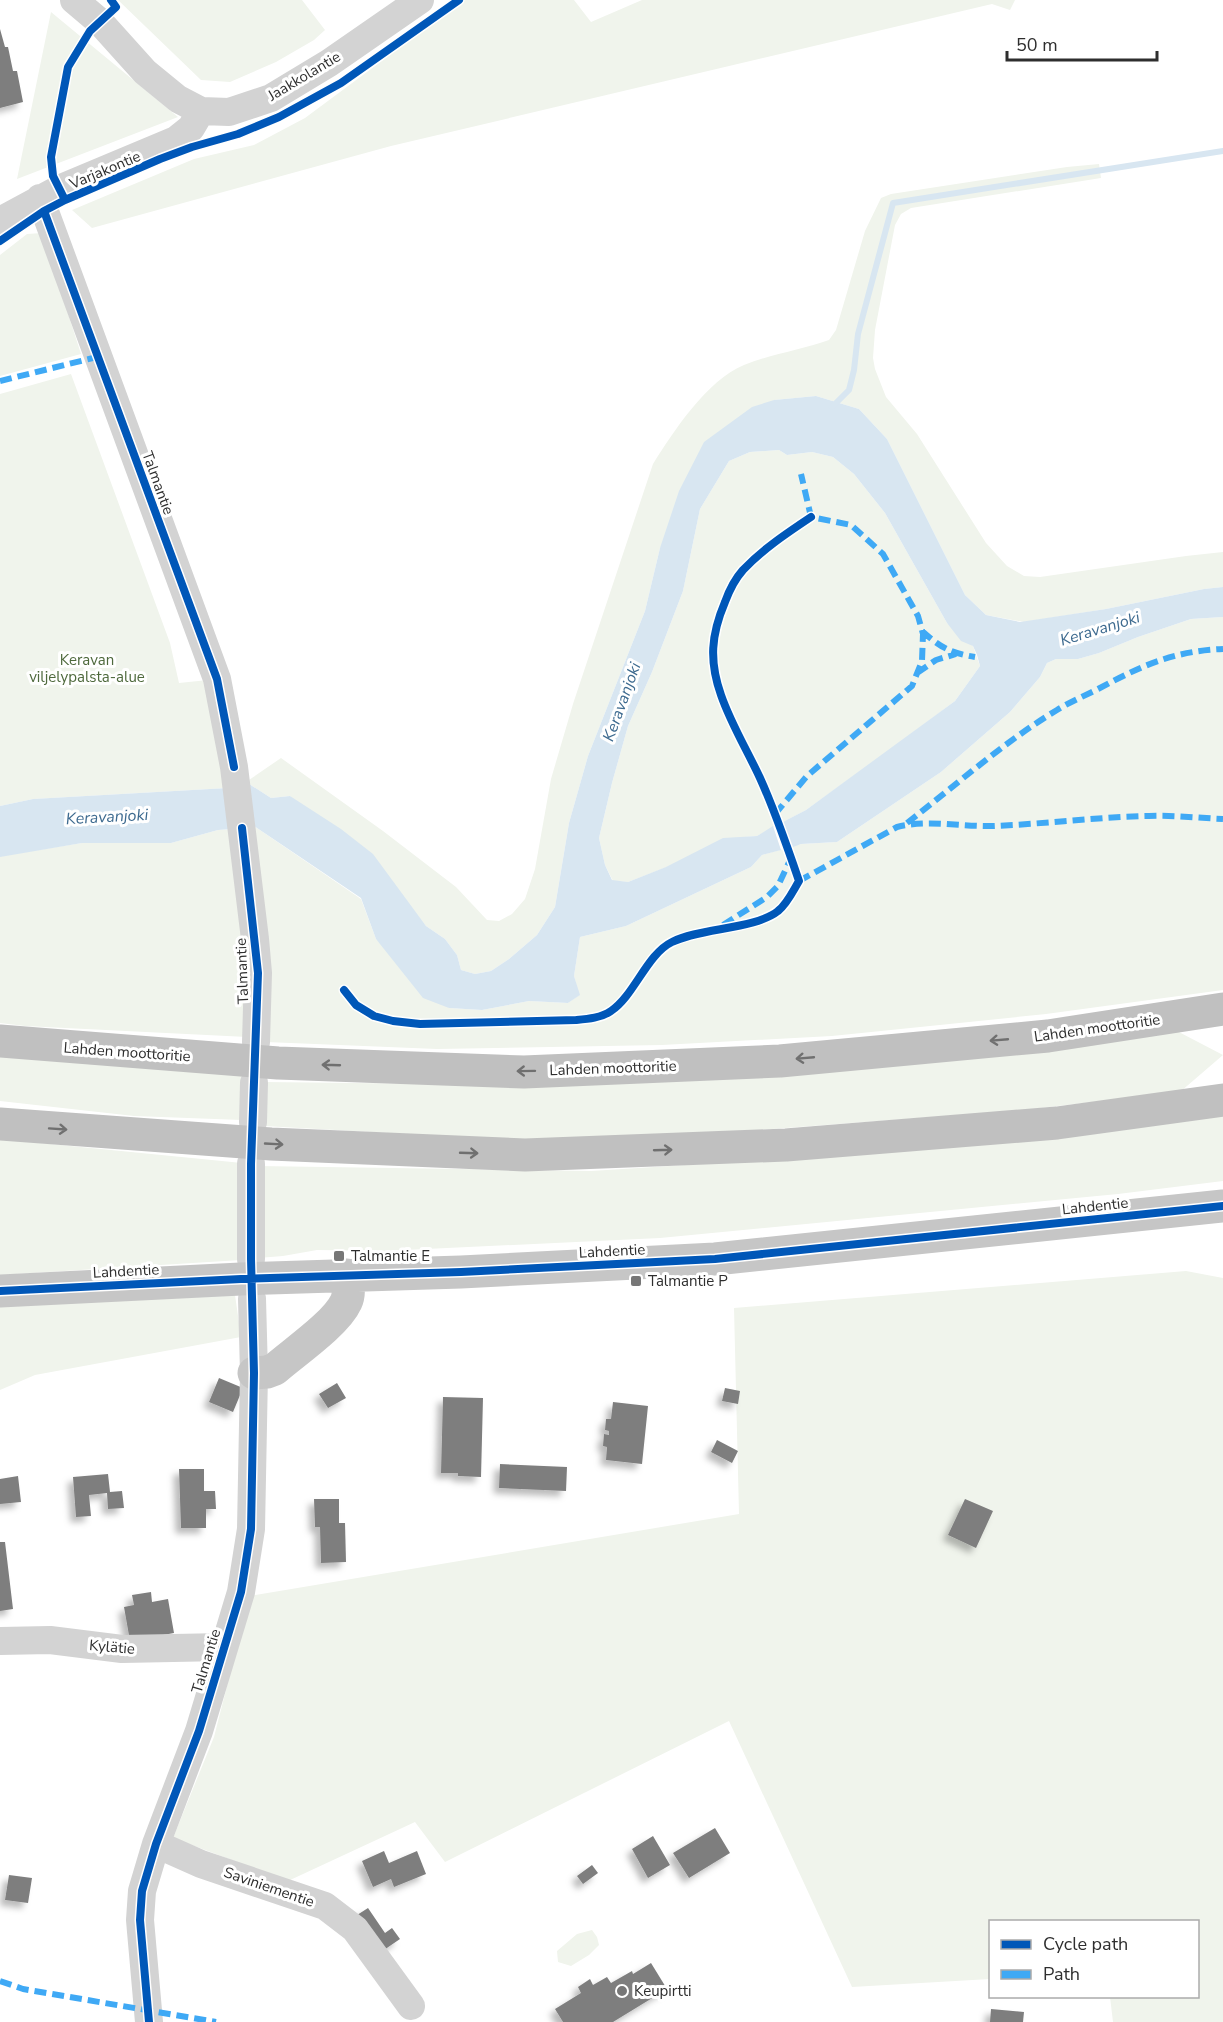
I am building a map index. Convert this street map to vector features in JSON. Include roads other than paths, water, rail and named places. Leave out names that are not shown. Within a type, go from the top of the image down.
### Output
[{"type":"highway","name":"Lahden moottoritie","points":[[0,1041],[278,1063],[524,1072],[780,1061],[1048,1036],[1223,1009]]},
{"type":"highway","points":[[0,1124],[271,1144],[525,1155],[797,1144],[1057,1123],[1223,1100]]},
{"type":"main road","name":"Lahdentie","points":[[0,1291],[715,1259],[1223,1206]]},
{"type":"main road","points":[[254,1373],[274,1369],[331,1322],[346,1303],[349,1291],[347,1275]]},
{"type":"street","name":"Jaakkolantie","points":[[74,0],[100,22],[145,72],[178,99],[201,111],[229,112],[271,98],[329,63],[420,0]]},
{"type":"street","name":"Varjakontie","points":[[0,221],[40,198],[176,140],[191,128],[201,111]]},
{"type":"street","name":"Talmantie","points":[[40,198],[217,679],[234,767],[258,973],[256,1042]]},
{"type":"street","points":[[253,1122],[254,1083]]},
{"type":"street","points":[[251,1164],[251,1259]]},
{"type":"street","name":"Talmantie","points":[[149,2022],[140,1920],[142,1891],[156,1844],[199,1731],[241,1592],[251,1529],[254,1373],[252,1299]]},
{"type":"street","name":"Kylätie","points":[[0,1641],[50,1640],[122,1649],[224,1647]]},
{"type":"street","name":"Saviniementie","points":[[156,1844],[201,1864],[325,1906],[355,1929],[411,2006]]},
{"type":"water","name":"Keravanjoki","points":[[816,396],[859,409],[887,439],[965,595],[986,615],[1020,622],[1106,609],[1223,587],[1223,617],[1191,619],[1099,653],[1078,659],[1056,659],[1047,663],[1040,677],[1010,712],[941,772],[837,842],[801,844],[788,849],[779,824],[806,810],[955,701],[980,666],[973,646],[961,641],[947,623],[885,513],[854,474],[833,457],[812,452],[787,455],[779,450],[750,452],[729,461],[700,509],[683,591],[652,672],[628,726],[599,838],[605,865],[612,880],[628,882],[666,867],[723,838],[757,836],[773,826],[781,850],[762,855],[751,867],[626,926],[580,937],[574,976],[580,995],[568,1003],[529,1001],[482,1010],[449,1008],[423,998],[376,939],[361,898],[251,824],[246,782],[271,798],[290,796],[341,829],[373,854],[426,926],[445,939],[457,955],[461,970],[475,974],[491,971],[509,959],[537,935],[555,907],[569,823],[588,756],[645,611],[660,548],[679,491],[704,442],[752,407],[774,400]]},
{"type":"water","name":"Keravanjoki","points":[[228,788],[232,829],[218,830],[171,843],[82,843],[0,857],[0,806],[33,799]]},
{"type":"waterway","points":[[832,407],[849,390],[858,334],[893,203],[1223,151]]},
{"type":"place","name":"Talmantie E","points":[[339,1256]]},
{"type":"place","name":"Talmantie P","points":[[636,1281]]},
{"type":"place","name":"Keupirtti","points":[[622,1991]]},
{"type":"park label","name":"Keravan viljelypalsta-alue","points":[[87,668]]}]
